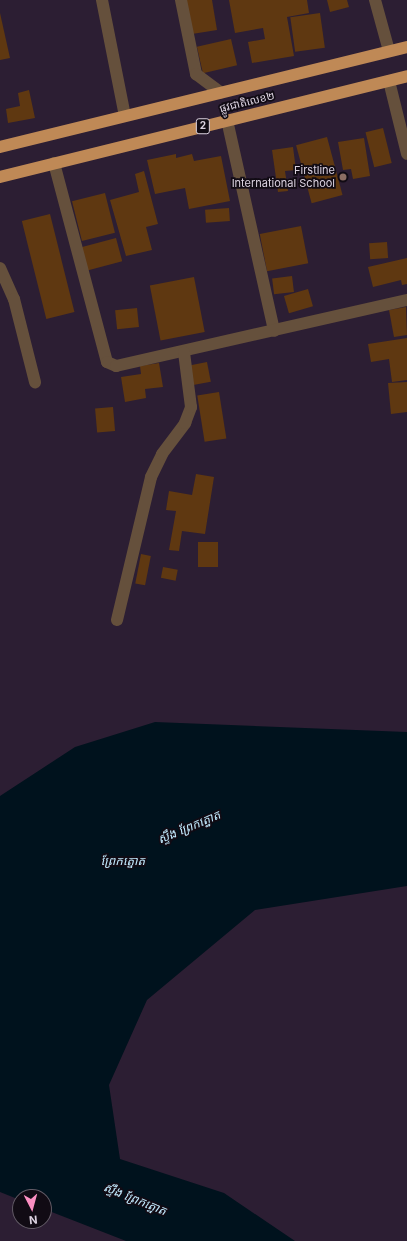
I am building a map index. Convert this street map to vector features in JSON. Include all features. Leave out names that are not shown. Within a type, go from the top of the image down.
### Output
[{"type":"highway","name":"ផ្លូវជាតិលេខ២","points":[[0,147],[407,47]]},
{"type":"highway","name":"ផ្លូវជាតិលេខ២","points":[[0,177],[407,76]]},
{"type":"street","points":[[102,0],[125,116]]},
{"type":"street","points":[[181,0],[196,74],[220,93]]},
{"type":"street","points":[[375,0],[389,51]]},
{"type":"street","points":[[389,81],[407,154]]},
{"type":"street","points":[[227,120],[274,331]]},
{"type":"street","points":[[54,163],[107,362],[116,366],[130,365],[407,300]]},
{"type":"street","points":[[0,268],[14,300],[35,382]]},
{"type":"street","points":[[117,620],[151,477],[162,454],[185,423],[191,406],[184,352]]},
{"type":"water","name":"ព្រែកត្នោត","points":[[155,722],[407,732],[407,886],[255,910],[147,1000],[109,1085],[120,1159],[224,1193],[295,1241],[126,1241],[52,1212],[52,1189],[12,1189],[12,1197],[0,1192],[0,796],[75,747]]},
{"type":"building","points":[[186,0],[212,0],[217,30],[192,34]]},
{"type":"building","points":[[229,0],[307,0],[309,13],[287,17],[294,56],[252,63],[248,42],[265,39],[263,28],[235,33]]},
{"type":"building","points":[[327,0],[347,0],[349,7],[330,12]]},
{"type":"building","points":[[0,13],[10,58],[0,60]]},
{"type":"building","points":[[320,13],[325,48],[295,52],[290,17]]},
{"type":"building","points":[[231,39],[237,65],[203,73],[197,47]]},
{"type":"building","points":[[29,90],[35,118],[8,123],[6,109],[20,106],[18,93]]},
{"type":"building","points":[[383,128],[392,163],[374,167],[366,132]]},
{"type":"building","points":[[327,137],[343,195],[312,203],[296,145]]},
{"type":"building","points":[[364,138],[370,176],[353,179],[351,169],[343,170],[338,142]]},
{"type":"building","points":[[293,147],[296,170],[285,171],[288,191],[278,192],[272,150]]},
{"type":"building","points":[[176,154],[176,158],[192,154],[194,161],[221,156],[230,201],[189,209],[185,188],[155,194],[147,160]]},
{"type":"building","points":[[144,171],[158,224],[146,227],[152,250],[126,256],[110,200],[139,192],[135,174]]},
{"type":"building","points":[[105,193],[115,233],[82,241],[72,201]]},
{"type":"building","points":[[229,208],[230,221],[206,223],[205,210]]},
{"type":"building","points":[[50,214],[74,312],[46,319],[22,221]]},
{"type":"building","points":[[301,226],[308,263],[267,271],[260,234]]},
{"type":"building","points":[[116,238],[122,261],[86,271],[80,248]]},
{"type":"building","points":[[387,242],[388,258],[370,259],[369,243]]},
{"type":"building","points":[[407,258],[407,284],[402,285],[401,280],[373,287],[368,267]]},
{"type":"building","points":[[292,276],[294,292],[274,294],[272,278]]},
{"type":"building","points":[[194,277],[205,332],[161,341],[150,286]]},
{"type":"building","points":[[308,289],[313,306],[289,313],[284,296]]},
{"type":"building","points":[[406,307],[407,335],[394,337],[389,310]]},
{"type":"building","points":[[137,308],[139,327],[117,329],[115,310]]},
{"type":"building","points":[[407,338],[407,380],[392,382],[389,359],[371,362],[368,344]]},
{"type":"building","points":[[207,362],[211,382],[193,385],[189,365]]},
{"type":"building","points":[[159,363],[163,387],[145,389],[146,398],[125,402],[121,377],[141,374],[140,366]]},
{"type":"building","points":[[407,382],[407,412],[391,414],[388,383]]},
{"type":"building","points":[[219,392],[226,438],[205,442],[197,395]]},
{"type":"building","points":[[113,407],[115,431],[97,432],[95,409]]},
{"type":"building","points":[[196,474],[214,477],[205,534],[182,531],[179,551],[169,550],[176,511],[166,510],[169,491],[192,495]]},
{"type":"building","points":[[198,542],[218,542],[218,567],[198,567]]},
{"type":"building","points":[[141,554],[151,556],[145,585],[135,583]]},
{"type":"building","points":[[163,567],[178,570],[176,581],[161,578]]},
{"type":"place","name":"Firstline International School","points":[[343,177]]},
{"type":"water label","name":"ស្ទឹង ព្រែកត្នោត","points":[[189,827]]},
{"type":"water label","name":"ស្ទឹង ព្រែកត្នោត","points":[[135,1199]]}]
